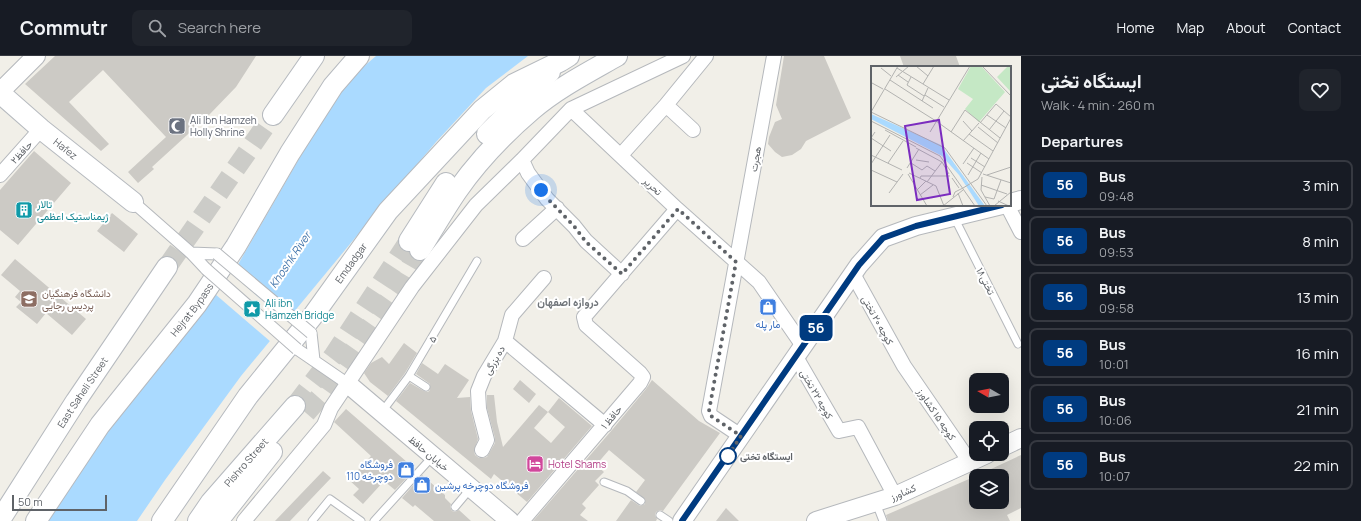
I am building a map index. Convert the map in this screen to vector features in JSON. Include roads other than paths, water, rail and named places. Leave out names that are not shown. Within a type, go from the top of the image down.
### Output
[{"type":"main road","points":[[273,115],[314,56]]},
{"type":"main road","name":"Hejrat Bypass","points":[[36,521],[100,425],[197,304],[236,246],[290,153],[333,86],[359,56]]},
{"type":"main road","points":[[565,59],[487,134],[446,182],[414,246],[475,168],[532,110],[577,78],[616,56]]},
{"type":"main road","name":"Emdadgar","points":[[162,521],[248,396],[312,317],[388,211],[482,110],[514,84],[565,59]]},
{"type":"main road","name":"Hafez","points":[[0,93],[41,129],[133,202]]},
{"type":"main road","name":"East Saheli Street","points":[[0,520],[76,401],[166,267]]},
{"type":"main road","name":"Pishro Street","points":[[198,521],[216,496],[301,409],[218,521]]},
{"type":"street","points":[[0,93],[36,56]]},
{"type":"street","points":[[244,521],[324,425],[331,408],[412,287],[476,205],[572,109],[683,56]]},
{"type":"street","points":[[621,155],[666,105],[706,56]]},
{"type":"street","name":"هجرت","points":[[741,436],[711,416],[709,411],[774,56]]},
{"type":"street","points":[[666,105],[693,130]]},
{"type":"street","name":"تحریر","points":[[572,109],[736,262]]},
{"type":"street","name":"۲حافظ","points":[[0,175],[41,129]]},
{"type":"street","points":[[522,160],[532,178],[548,199],[574,226],[586,242],[622,274],[678,209]]},
{"type":"street","points":[[1011,203],[1021,200]]},
{"type":"street","points":[[133,202],[192,252],[206,269],[298,349],[348,384]]},
{"type":"street","points":[[687,517],[859,265],[883,238],[916,226],[998,206]]},
{"type":"street","points":[[1008,206],[1021,232]]},
{"type":"street","points":[[523,239],[557,208]]},
{"type":"street","points":[[192,252],[217,254],[311,333],[314,360]]},
{"type":"street","name":"کوچه ۲۲ تختی","points":[[736,262],[759,282],[799,352],[839,431],[858,427],[895,496]]},
{"type":"street","name":"حافظ ۱","points":[[522,521],[605,425],[643,377],[586,325],[584,317],[622,274]]},
{"type":"street","name":"کوچه ۲۰ تختی","points":[[853,274],[904,366]]},
{"type":"street","name":"ده بزرگی","points":[[482,450],[487,440],[479,409],[478,391],[484,376],[505,341],[512,315],[544,278]]},
{"type":"street","points":[[505,341],[605,425]]},
{"type":"street","name":"کوچه ۱۵ کشاورز","points":[[904,366],[970,462]]},
{"type":"street","name":"خیابان حافظ","points":[[348,384],[510,521]]},
{"type":"street","points":[[1009,444],[1021,438]]},
{"type":"street","name":"کشاورز","points":[[816,521],[895,496],[970,462]]},
{"type":"lane","name":"تختی۱۸","points":[[954,217],[1018,344]]},
{"type":"lane","name":"۵","points":[[381,413],[409,376],[478,261]]},
{"type":"lane","points":[[409,376],[426,387]]},
{"type":"lane","points":[[374,521],[433,456]]},
{"type":"lane","points":[[604,482],[627,491],[641,501]]},
{"type":"lane","points":[[455,507],[471,488]]},
{"type":"lane","points":[[312,521],[330,498],[361,521]]},
{"type":"lane","points":[[876,503],[883,521]]},
{"type":"lane","points":[[660,515],[669,521]]},
{"type":"water","name":"Khoshk River","points":[[376,56],[528,56],[486,88],[436,142],[369,221],[241,376],[137,521],[46,521],[111,424],[204,306],[225,287],[341,86]]},
{"type":"tunnel","points":[[167,267],[273,115]]},
{"type":"tunnel","points":[[295,406],[334,355],[409,241]]},
{"type":"tunnel","points":[[306,413],[325,391],[400,284],[420,250]]},
{"type":"place","name":"Ali Ibn Hamzeh Holly Shrine","points":[[177,126]]},
{"type":"place","name":"تالار ژیمناستیک اعظمی","points":[[24,210]]},
{"type":"place","name":"دانشگاه فرهنگیان پردیس رجایی","points":[[29,299]]},
{"type":"place","name":"مار پله","points":[[768,307]]},
{"type":"place","name":"Ali ibn Hamzeh Bridge","points":[[252,309]]},
{"type":"place","name":"ایستگاه تختی","points":[[728,456]]},
{"type":"place","name":"Hotel Shams","points":[[535,464]]},
{"type":"place","name":"فروشگاه دوچرخه 110","points":[[406,470]]},
{"type":"place","name":"فروشگاه دوچرخه پرشین","points":[[422,485]]},
{"type":"district","name":"دروازه اصفهان","points":[[568,302]]}]
